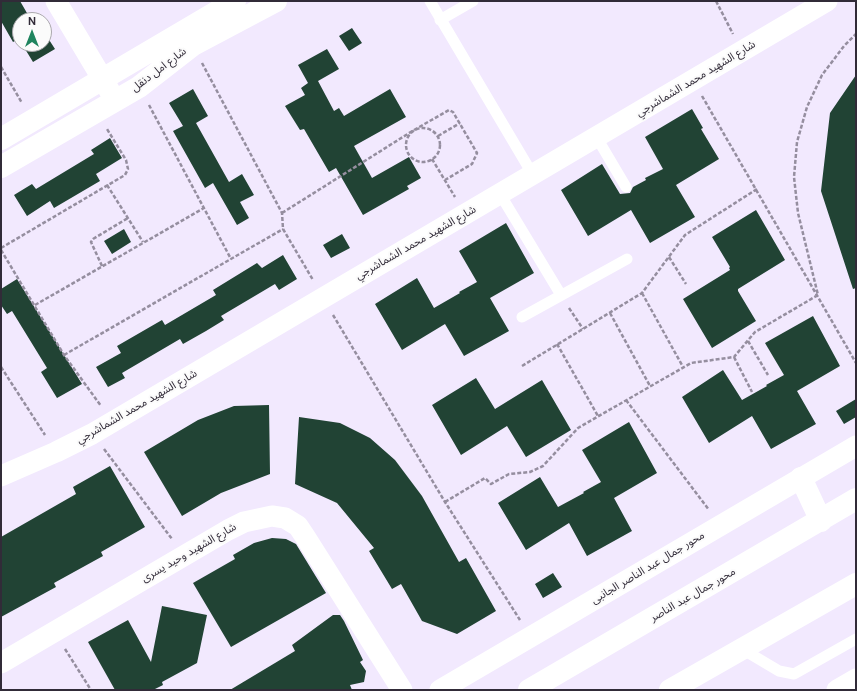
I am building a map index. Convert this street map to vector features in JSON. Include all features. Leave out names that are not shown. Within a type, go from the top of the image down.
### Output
[{"type":"main road","name":"شارع امل دنقل","points":[[1,139],[235,1]]},
{"type":"main road","name":"شارع امل دنقل","points":[[1,167],[139,87],[192,45],[276,1]]},
{"type":"main road","points":[[801,478],[821,520]]},
{"type":"main road","name":"محور جمال عبد الناصر","points":[[529,690],[856,499]]},
{"type":"main road","points":[[670,690],[690,683],[742,649],[856,584]]},
{"type":"street","points":[[56,1],[115,100]]},
{"type":"street","name":"شارع الشهيد محمد الشماشرجي","points":[[1,476],[56,452],[92,434],[827,1]]},
{"type":"street","name":"محور جمال عبد الناصر الجانبى","points":[[440,690],[856,446]]},
{"type":"street","name":"شارع الشهيد وحيد يسرى","points":[[1,663],[244,522],[272,516],[285,518],[298,526],[402,690]]},
{"type":"street","points":[[837,690],[856,679]]},
{"type":"lane","points":[[430,1],[533,175]]},
{"type":"lane","points":[[440,20],[473,1]]},
{"type":"lane","points":[[596,138],[626,186]]},
{"type":"lane","points":[[500,194],[561,296]]},
{"type":"lane","points":[[522,317],[627,259]]},
{"type":"lane","points":[[742,649],[779,671],[794,674],[856,639]]},
{"type":"path","points":[[716,1],[742,51]]},
{"type":"path","points":[[818,294],[798,213],[794,177],[797,142],[807,107],[822,75],[844,46],[856,34]]},
{"type":"path","points":[[192,45],[282,213],[283,229],[445,502],[531,637]]},
{"type":"path","points":[[1,68],[32,121]]},
{"type":"path","points":[[693,80],[856,362]]},
{"type":"path","points":[[139,87],[231,259]]},
{"type":"path","points":[[282,213],[447,110],[453,112],[476,148],[476,157],[472,164],[445,180]]},
{"type":"path","points":[[96,112],[126,160],[128,169],[125,175],[1,249],[64,356],[113,421]]},
{"type":"path","points":[[438,136],[460,123]]},
{"type":"path","points":[[429,128],[438,136],[440,147],[438,154],[432,160],[425,162],[417,161],[407,150],[406,142],[409,135],[414,130],[429,128]]},
{"type":"path","points":[[432,160],[465,215]]},
{"type":"path","points":[[107,185],[143,242]]},
{"type":"path","points":[[522,366],[642,293],[685,235],[757,190]]},
{"type":"path","points":[[34,306],[204,208]]},
{"type":"path","points":[[102,266],[91,242],[128,218]]},
{"type":"path","points":[[64,356],[283,229]]},
{"type":"path","points":[[669,257],[686,284]]},
{"type":"path","points":[[642,293],[683,367]]},
{"type":"path","points":[[445,502],[485,478],[491,484],[509,474],[530,472],[543,466],[578,428],[690,363],[734,358],[755,332],[818,294]]},
{"type":"path","points":[[561,296],[583,329]]},
{"type":"path","points":[[610,313],[650,386]]},
{"type":"path","points":[[748,341],[768,375]]},
{"type":"path","points":[[557,344],[598,416]]},
{"type":"path","points":[[734,358],[752,392]]},
{"type":"path","points":[[1,367],[56,452]]},
{"type":"path","points":[[626,400],[721,525]]},
{"type":"path","points":[[92,434],[185,555]]},
{"type":"path","points":[[54,632],[91,690]]},
{"type":"building","points":[[1,1],[20,1],[26,12],[12,12],[12,40],[1,21]]},
{"type":"building","points":[[352,28],[362,43],[349,51],[339,36]]},
{"type":"building","points":[[327,49],[339,69],[318,81],[334,111],[339,108],[344,116],[390,89],[406,117],[354,146],[372,178],[409,157],[421,178],[407,186],[409,189],[363,215],[336,168],[329,172],[304,129],[300,130],[285,106],[305,95],[301,88],[308,83],[298,65]]},
{"type":"building","points":[[27,52],[50,52],[33,62]]},
{"type":"building","points":[[856,75],[856,288],[853,289],[821,191],[830,113]]},
{"type":"building","points":[[193,89],[208,116],[196,123],[229,182],[242,174],[254,195],[240,202],[249,218],[237,225],[213,183],[205,188],[173,131],[183,126],[169,103]]},
{"type":"building","points":[[692,109],[703,128],[701,129],[719,159],[676,185],[695,217],[650,243],[631,210],[588,236],[561,190],[602,164],[620,194],[630,193],[633,187],[646,180],[645,178],[663,169],[645,137]]},
{"type":"building","points":[[110,138],[122,158],[96,174],[100,181],[54,208],[50,201],[27,216],[14,195],[32,184],[36,189],[94,154],[91,150]]},
{"type":"building","points":[[756,210],[785,260],[738,289],[756,321],[712,348],[683,299],[730,270],[730,267],[712,237]]},
{"type":"building","points":[[506,223],[534,273],[490,298],[509,331],[464,356],[445,324],[402,350],[375,304],[417,278],[434,308],[460,293],[459,292],[477,282],[459,251]]},
{"type":"building","points":[[124,229],[131,242],[112,254],[104,241]]},
{"type":"building","points":[[342,234],[350,248],[331,258],[323,245]]},
{"type":"building","points":[[283,255],[297,279],[279,290],[275,284],[221,316],[224,320],[206,331],[183,344],[180,339],[122,373],[125,378],[108,387],[96,367],[121,353],[117,346],[162,320],[165,325],[216,295],[213,290],[257,263],[262,268]]},
{"type":"building","points":[[17,279],[82,384],[57,398],[41,372],[47,368],[12,311],[7,314],[1,305],[1,289]]},
{"type":"building","points":[[813,316],[840,366],[797,391],[816,424],[771,449],[752,416],[709,443],[682,397],[723,370],[742,400],[767,386],[766,385],[784,375],[765,343]]},
{"type":"building","points":[[476,378],[495,409],[542,380],[571,430],[526,457],[507,426],[461,455],[432,405]]},
{"type":"building","points":[[856,399],[856,417],[844,424],[836,411]]},
{"type":"building","points":[[269,405],[270,474],[221,493],[182,516],[144,452],[198,420],[234,406]]},
{"type":"building","points":[[299,417],[340,423],[370,438],[395,460],[422,496],[459,562],[466,558],[496,611],[457,634],[422,621],[401,584],[392,589],[369,551],[374,548],[337,503],[295,484]]},
{"type":"building","points":[[629,422],[657,473],[614,498],[632,531],[587,556],[569,523],[526,550],[498,503],[540,477],[558,507],[584,493],[583,492],[601,482],[582,450]]},
{"type":"building","points":[[110,466],[145,527],[101,552],[103,556],[54,583],[56,587],[1,617],[1,537],[76,494],[73,487]]},
{"type":"building","points":[[272,538],[286,539],[296,544],[326,593],[231,647],[193,583],[235,559],[233,555],[254,543]]},
{"type":"building","points":[[553,573],[562,587],[543,598],[535,584]]},
{"type":"building","points":[[162,606],[207,615],[197,663],[162,682],[163,685],[153,690],[115,690],[88,642],[128,620],[151,662]]},
{"type":"building","points":[[333,615],[340,615],[344,621],[363,660],[360,662],[366,671],[364,682],[350,685],[352,690],[230,690],[295,651],[292,645]]}]
